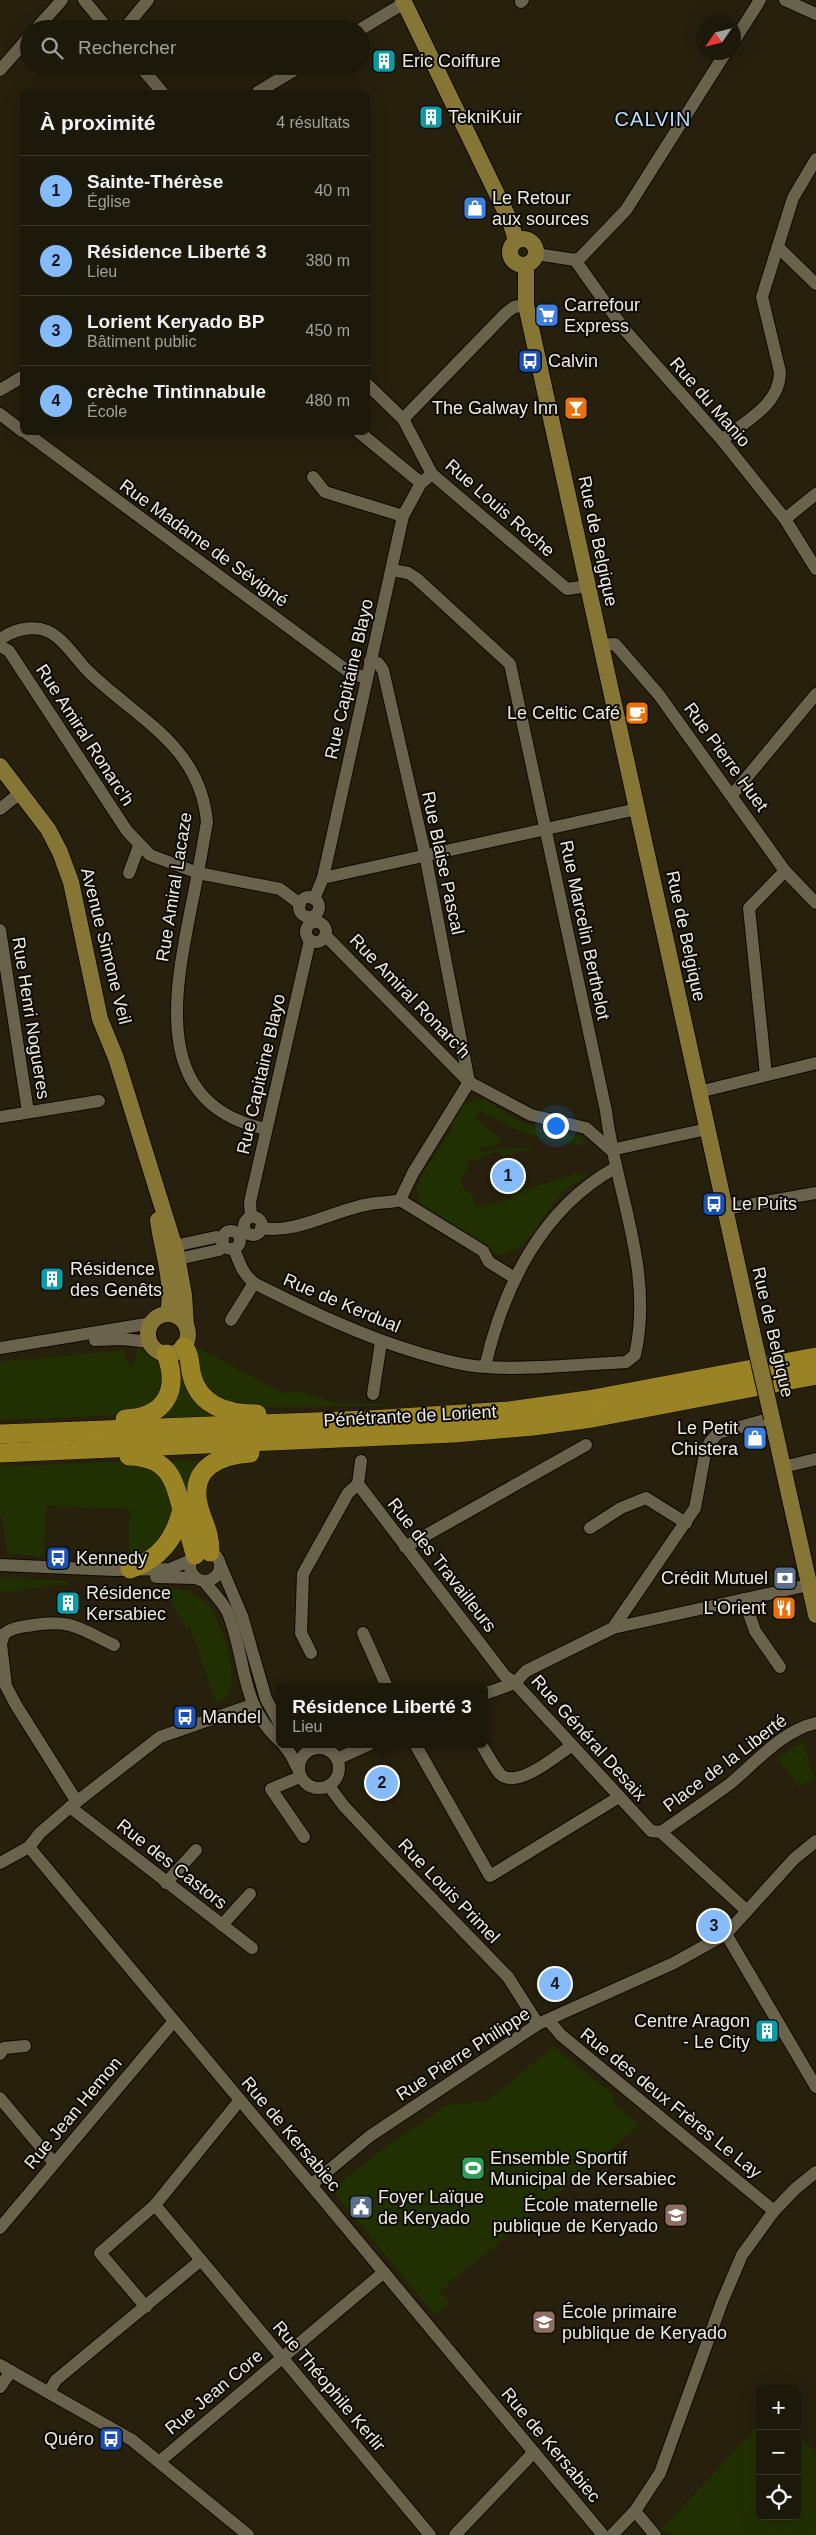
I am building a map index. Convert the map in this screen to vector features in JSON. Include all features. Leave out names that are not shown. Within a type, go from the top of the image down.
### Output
[{"type":"highway","points":[[0,1426],[137,1419],[148,1415],[157,1411],[169,1395],[175,1350],[188,1354],[192,1377],[199,1394],[206,1401],[216,1407],[241,1414],[394,1410],[509,1411]]},
{"type":"highway","name":"Pénétrante de Lorient","points":[[0,1434],[369,1420],[509,1411],[588,1400],[816,1357]]},
{"type":"highway","name":"Pénétrante de Lorient","points":[[0,1452],[454,1433],[533,1426],[611,1415],[816,1376]]},
{"type":"highway","points":[[204,1558],[210,1534],[198,1505],[197,1491],[205,1470],[217,1459],[234,1454],[454,1439],[533,1426]]},
{"type":"highway","points":[[0,1463],[132,1456],[150,1459],[164,1467],[172,1477],[179,1492],[182,1510],[204,1558]]},
{"type":"highway","points":[[122,1569],[154,1558],[170,1542],[175,1533],[182,1510]]},
{"type":"main road","points":[[404,1],[510,221],[516,240],[511,244],[510,257],[514,262],[531,260]]},
{"type":"main road","name":"Rue de Belgique","points":[[531,260],[526,305],[816,1615]]},
{"type":"main road","name":"Avenue Simone Veil","points":[[0,766],[10,783],[48,829],[60,852],[71,882],[100,1019],[116,1058],[155,1190],[176,1253],[184,1295],[186,1325]]},
{"type":"main road","name":"Avenue Simone Veil","points":[[155,1190],[160,1238],[169,1281],[168,1314]]},
{"type":"main road","points":[[168,1314],[176,1316],[186,1325],[188,1336],[175,1350],[159,1352],[150,1342],[149,1330],[157,1318],[168,1314]]},
{"type":"street","points":[[44,20],[62,0]]},
{"type":"street","points":[[84,0],[101,20]]},
{"type":"street","points":[[131,20],[148,0]]},
{"type":"street","points":[[741,30],[760,0]]},
{"type":"street","points":[[786,0],[816,14]]},
{"type":"street","points":[[370,23],[404,1]]},
{"type":"street","points":[[0,70],[20,48]]},
{"type":"street","points":[[531,260],[576,260],[626,210],[721,60]]},
{"type":"street","points":[[148,75],[160,90]]},
{"type":"street","points":[[261,90],[286,75]]},
{"type":"street","points":[[722,440],[773,399],[780,384],[780,372],[762,297],[793,198],[816,159]]},
{"type":"street","points":[[778,247],[816,284]]},
{"type":"street","name":"Rue du Manio","points":[[576,260],[624,329],[722,440],[785,519],[816,569]]},
{"type":"street","points":[[403,419],[506,313],[514,307],[526,305]]},
{"type":"street","points":[[0,390],[20,378]]},
{"type":"street","name":"Rue Louis Roche","points":[[370,387],[403,419],[432,474],[567,589],[588,586]]},
{"type":"street","name":"Rue Madame de Sévigné","points":[[0,414],[20,429]]},
{"type":"street","name":"Rue Madame de Sévigné","points":[[28,435],[349,672],[366,678]]},
{"type":"street","points":[[363,435],[421,484]]},
{"type":"street","name":"Rue Capitaine Blayo","points":[[314,899],[323,878],[366,678],[392,570],[402,516],[421,484],[432,474]]},
{"type":"street","points":[[313,477],[325,492],[402,516]]},
{"type":"street","points":[[785,519],[816,494]]},
{"type":"street","name":"Rue Marcelin Berthelot","points":[[392,570],[408,572],[416,578],[510,664],[606,1111],[611,1150],[637,1255],[641,1282],[640,1319],[635,1355]]},
{"type":"street","name":"Rue Amiral Lacaze","points":[[0,640],[5,635],[28,628],[48,631],[91,674],[152,723],[175,746],[200,786],[205,805],[206,822],[178,974],[176,1013],[182,1055],[190,1077],[212,1105],[234,1120],[266,1129]]},
{"type":"street","name":"Rue Pierre Huet","points":[[601,645],[615,644],[659,695],[785,870],[816,903]]},
{"type":"street","name":"Rue Amiral Ronarc'h","points":[[0,646],[9,651],[127,831],[139,846],[150,855],[198,873],[280,889],[300,904]]},
{"type":"street","name":"Rue Blaise Pascal","points":[[370,661],[378,663],[383,670],[425,854],[469,1082]]},
{"type":"street","points":[[732,795],[816,694]]},
{"type":"street","points":[[0,809],[10,783]]},
{"type":"street","points":[[323,878],[425,854],[637,809]]},
{"type":"street","points":[[130,873],[139,846]]},
{"type":"street","points":[[766,1075],[749,908],[785,870]]},
{"type":"street","points":[[307,897],[314,899],[318,903],[322,924],[318,942],[310,940],[306,936],[306,922],[300,911],[300,904],[307,897]]},
{"type":"street","points":[[306,922],[322,924]]},
{"type":"street","name":"Rue Amiral Ronarc'h","points":[[322,924],[469,1082],[531,1115],[586,1128],[611,1150]]},
{"type":"street","name":"Rue Henri Nogueres","points":[[0,930],[28,1112]]},
{"type":"street","name":"Rue Capitaine Blayo","points":[[240,1234],[250,1202],[310,940]]},
{"type":"street","points":[[699,1092],[816,1063]]},
{"type":"street","points":[[176,1253],[219,1250],[240,1234],[283,1228],[370,1204],[390,1203],[400,1200],[416,1169],[469,1082]]},
{"type":"street","points":[[0,1117],[99,1101]]},
{"type":"street","points":[[611,1150],[708,1128]]},
{"type":"street","points":[[485,1367],[494,1328],[514,1278],[544,1231],[564,1207],[596,1179],[615,1168]]},
{"type":"street","points":[[725,1209],[816,1193]]},
{"type":"street","points":[[400,1200],[483,1251],[489,1262],[514,1278]]},
{"type":"street","name":"Rue de Kerdual","points":[[240,1234],[242,1271],[254,1283],[381,1342],[448,1361],[485,1367],[626,1362],[635,1355]]},
{"type":"street","points":[[232,1320],[254,1283]]},
{"type":"street","points":[[0,1348],[152,1323]]},
{"type":"street","points":[[45,1342],[122,1339],[150,1342]]},
{"type":"street","points":[[373,1394],[381,1342]]},
{"type":"street","points":[[613,1628],[695,1508],[705,1454],[710,1442],[718,1433],[772,1418]]},
{"type":"street","points":[[405,1547],[586,1445]]},
{"type":"street","points":[[783,1468],[816,1459]]},
{"type":"street","points":[[311,1653],[301,1633],[303,1574],[348,1493],[358,1484],[362,1462]]},
{"type":"street","name":"Rue des Travailleurs","points":[[358,1484],[505,1676],[515,1682]]},
{"type":"street","points":[[590,1528],[621,1508],[646,1498],[686,1523]]},
{"type":"street","points":[[0,1565],[170,1569],[204,1558]]},
{"type":"street","points":[[122,1569],[145,1576],[200,1580],[215,1578],[204,1558]]},
{"type":"street","points":[[204,1558],[190,1570],[226,1610],[252,1704],[263,1724],[276,1737]]},
{"type":"street","points":[[204,1558],[242,1616],[266,1699],[276,1717]]},
{"type":"street","points":[[488,1692],[515,1682],[526,1671],[613,1628],[809,1585]]},
{"type":"street","points":[[744,1599],[754,1631],[780,1667]]},
{"type":"street","name":"Rue des Castors","points":[[114,1645],[68,1623],[56,1622],[12,1628],[4,1634],[2,1644],[6,1686],[73,1805],[166,1883],[252,1948]]},
{"type":"street","points":[[363,1633],[385,1683]]},
{"type":"street","name":"Rue Général Desaix","points":[[515,1682],[571,1746],[651,1831],[661,1832]]},
{"type":"street","points":[[0,1863],[29,1847],[40,1833],[73,1805],[160,1737],[252,1704]]},
{"type":"street","name":"Place de la Liberté","points":[[747,1911],[661,1832],[729,1784],[785,1738],[804,1726],[816,1723]]},
{"type":"street","points":[[484,1748],[501,1774],[510,1779],[521,1778],[571,1746]]},
{"type":"street","points":[[286,1748],[292,1755],[299,1773],[310,1787],[316,1789],[329,1786],[339,1771],[337,1759],[329,1751],[319,1748]]},
{"type":"street","points":[[304,1837],[271,1789],[299,1773],[304,1755],[311,1748]]},
{"type":"street","points":[[337,1759],[361,1748]]},
{"type":"street","points":[[417,1748],[490,1876],[619,1797]]},
{"type":"street","name":"Rue Louis Primel","points":[[329,1786],[343,1805],[380,1845],[508,1977],[543,2022]]},
{"type":"street","points":[[747,1911],[794,1859],[816,1841]]},
{"type":"street","name":"Rue de Kersabiec","points":[[29,1847],[603,2535]]},
{"type":"street","points":[[166,1883],[196,1850]]},
{"type":"street","points":[[222,1925],[250,1894]]},
{"type":"street","name":"Rue Pierre Philippe","points":[[312,2186],[370,2136],[543,2022],[674,1963],[726,1934],[747,1911]]},
{"type":"street","points":[[726,1934],[816,2087]]},
{"type":"street","name":"Rue Jean Hemon","points":[[0,2228],[174,2021]]},
{"type":"street","name":"Rue des deux Frères Le Lay","points":[[543,2022],[774,2210]]},
{"type":"street","points":[[0,2054],[4,2048],[25,2046]]},
{"type":"street","points":[[0,2098],[54,2163]]},
{"type":"street","points":[[146,2307],[100,2253],[155,2205],[240,2100]]},
{"type":"street","points":[[612,2535],[635,2511],[660,2473],[708,2339],[742,2255],[774,2210],[816,2172]]},
{"type":"street","name":"Rue Théophile Kerlir","points":[[155,2205],[430,2535]]},
{"type":"street","points":[[49,2392],[56,2380],[201,2260]]},
{"type":"street","name":"Rue Jean Core","points":[[160,2461],[384,2272]]},
{"type":"street","points":[[0,2387],[6,2368],[132,2440],[248,2535]]},
{"type":"street","points":[[455,2535],[534,2452]]},
{"type":"street","points":[[635,2511],[655,2535]]},
{"type":"green space","points":[[486,1099],[522,1122],[557,1133],[586,1138],[582,1145],[551,1141],[513,1129],[480,1110],[476,1118],[503,1142],[490,1147],[480,1147],[481,1152],[510,1148],[538,1148],[502,1156],[500,1151],[466,1163],[467,1171],[461,1180],[461,1186],[473,1195],[475,1207],[511,1200],[510,1194],[577,1174],[589,1175],[562,1193],[526,1241],[517,1249],[507,1253],[495,1254],[419,1203],[417,1190],[420,1178],[452,1128],[449,1122],[461,1104]]},
{"type":"green space","points":[[138,1343],[158,1358],[161,1363],[165,1394],[128,1415],[0,1420],[0,1362],[124,1350],[129,1366],[134,1366]]},
{"type":"green space","points":[[197,1347],[283,1393],[298,1391],[338,1404],[387,1404],[388,1406],[243,1407],[208,1395],[191,1351]]},
{"type":"green space","points":[[181,1354],[227,1419],[153,1421],[174,1359]]},
{"type":"green space","points":[[207,1460],[202,1528],[167,1461]]},
{"type":"green space","points":[[128,1461],[163,1474],[176,1507],[153,1554],[129,1560],[130,1509],[46,1506],[44,1557],[7,1553],[2,1517],[0,1516],[0,1467]]},
{"type":"green space","points":[[0,1578],[68,1581],[68,1584],[0,1592]]},
{"type":"green space","points":[[164,1588],[183,1590],[195,1594],[205,1601],[214,1613],[226,1645],[232,1679],[229,1693],[219,1702],[216,1703],[190,1627],[186,1628]]},
{"type":"green space","points":[[803,1741],[814,1777],[800,1788],[778,1759]]},
{"type":"green space","name":"Ensemble Sportif Municipal de Kersabiec","points":[[553,2046],[613,2095],[613,2103],[640,2125],[440,2291],[450,2304],[435,2315],[332,2190],[377,2153],[445,2106],[488,2100]]},
{"type":"green space","points":[[756,2427],[756,2520],[801,2520],[801,2438],[816,2452],[816,2535],[674,2535],[662,2529]]},
{"type":"place","name":"Eric Coiffure","points":[[384,61]]},
{"type":"place","name":"TekniKuir","points":[[431,117]]},
{"type":"place","name":"Le Retour aux sources","points":[[475,208]]},
{"type":"place","name":"Carrefour Express","points":[[547,315]]},
{"type":"place","name":"Calvin","points":[[530,361]]},
{"type":"place","name":"The Galway Inn","points":[[576,408]]},
{"type":"place","name":"Le Celtic Café","points":[[637,713]]},
{"type":"place","name":"Sainte-Thérèse","points":[[508,1176]]},
{"type":"place","name":"Le Puits","points":[[714,1204]]},
{"type":"place","name":"Résidence des Genêts","points":[[52,1279]]},
{"type":"place","name":"Le Petit Chistera","points":[[755,1438]]},
{"type":"place","name":"Kennedy","points":[[58,1558]]},
{"type":"place","name":"Crédit Mutuel","points":[[785,1578]]},
{"type":"place","name":"Résidence Kersabiec","points":[[68,1603]]},
{"type":"place","name":"L'Orient","points":[[784,1608]]},
{"type":"place","name":"Mandel","points":[[185,1717]]},
{"type":"place","name":"Résidence Liberté 3","points":[[382,1783]]},
{"type":"place","name":"Lorient Keryado BP","points":[[714,1926]]},
{"type":"place","name":"crèche Tintinnabule","points":[[555,1984]]},
{"type":"place","name":"Centre Aragon - Le City","points":[[767,2031]]},
{"type":"place","name":"Ensemble Sportif Municipal de Kersabiec","points":[[473,2168]]},
{"type":"place","name":"Foyer Laïque de Keryado","points":[[361,2207]]},
{"type":"place","name":"École maternelle publique de Keryado","points":[[676,2215]]},
{"type":"place","name":"École primaire publique de Keryado","points":[[544,2322]]},
{"type":"place","name":"Quéro","points":[[111,2439]]},
{"type":"district","name":"CALVIN","points":[[653,119]]}]
